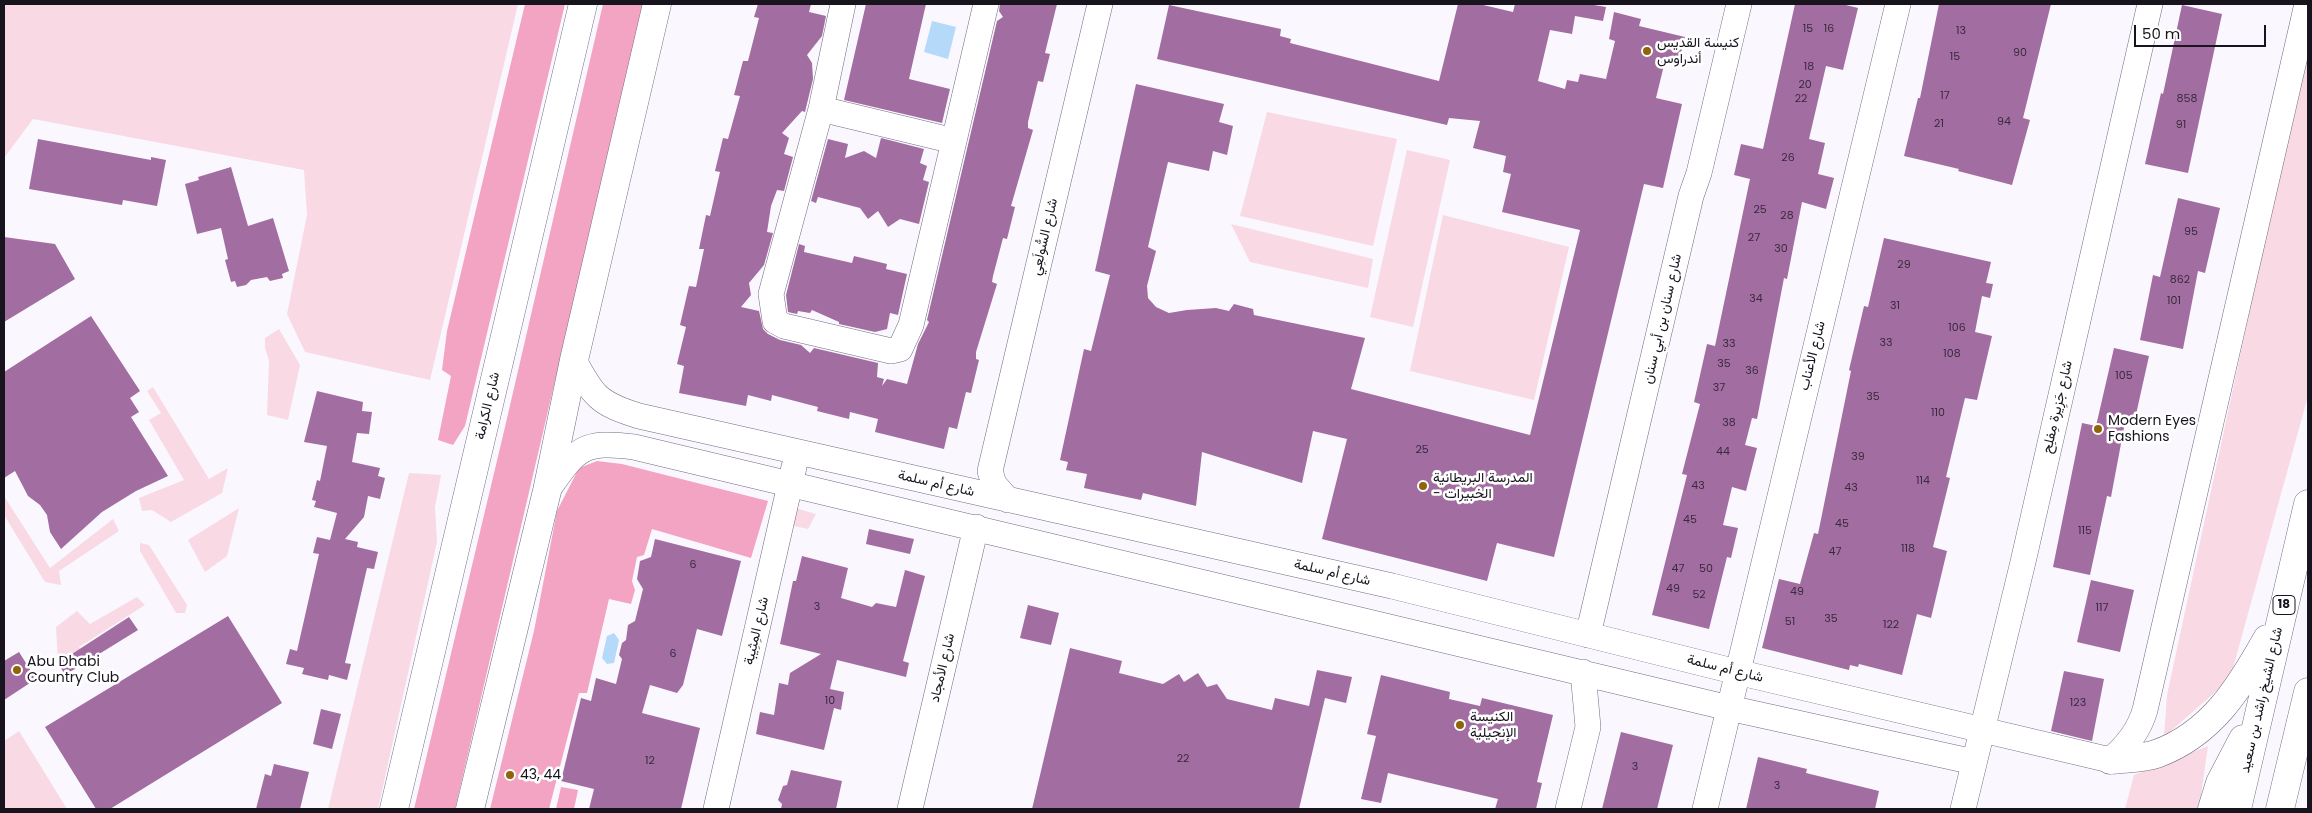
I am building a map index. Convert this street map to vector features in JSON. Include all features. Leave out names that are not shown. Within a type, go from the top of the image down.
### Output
[{"type":"main road","name":"شارع الكرامة","points":[[394,809],[583,4]]},
{"type":"main road","points":[[470,809],[547,491],[574,360],[657,4]]},
{"type":"main road","name":"شارع الشيخ راشد بن سعيد","points":[[2237,809],[2308,504]]},
{"type":"main road","points":[[2110,760],[2156,754],[2200,729],[2220,712],[2244,681],[2282,612]]},
{"type":"main road","points":[[2284,803],[2308,692]]},
{"type":"main road","points":[[2212,809],[2220,783],[2260,707]]},
{"type":"street","points":[[843,4],[821,109],[771,294],[775,321],[784,326],[891,351],[900,349],[910,325],[986,4]]},
{"type":"street","name":"شارع السُّولَعِي","points":[[990,471],[1100,4]]},
{"type":"street","name":"شارع سنان بن أبي سنان","points":[[1588,635],[1611,546],[1691,196],[1739,4]]},
{"type":"street","name":"شارع الأعناب","points":[[1705,809],[1898,4]]},
{"type":"street","name":"شارع جَزِيرة مِفلِح","points":[[1963,809],[2023,562],[2150,4]]},
{"type":"street","points":[[2110,760],[2124,748],[2141,723],[2145,710],[2307,4]]},
{"type":"street","points":[[821,109],[954,141]]},
{"type":"street","name":"شارع أم سلمة","points":[[574,360],[586,383],[603,402],[620,410],[958,489],[1392,586],[1737,672],[2110,760]]},
{"type":"street","points":[[547,491],[570,458],[590,446],[612,444],[634,447],[1729,708],[1974,762]]},
{"type":"street","name":"شارع المِثِيبة","points":[[716,809],[798,452]]},
{"type":"street","points":[[958,489],[990,471],[994,484],[1008,500]]},
{"type":"street","name":"شارع الأمجاد","points":[[910,809],[976,527]]},
{"type":"street","points":[[1568,809],[1588,727],[1583,672]]},
{"type":"shaded area","points":[[4,4],[518,4],[430,380],[305,352],[287,314],[307,215],[304,170],[33,119],[4,158]]},
{"type":"shaded area","points":[[525,4],[565,4],[465,426],[453,445],[438,440],[451,376],[442,370],[447,331]]},
{"type":"shaded area","points":[[603,4],[643,4],[455,809],[414,809],[505,427]]},
{"type":"shaded area","points":[[2308,41],[2308,396],[2230,679],[2164,737],[2167,695]]},
{"type":"shaded area","points":[[1267,112],[1397,139],[1373,246],[1240,216]]},
{"type":"shaded area","points":[[1407,150],[1450,160],[1413,327],[1370,317]]},
{"type":"shaded area","points":[[1443,215],[1569,247],[1534,400],[1410,371]]},
{"type":"shaded area","points":[[1231,224],[1373,259],[1368,288],[1250,262]]},
{"type":"shaded area","points":[[279,329],[300,365],[288,420],[267,415],[269,361],[265,348],[265,338]]},
{"type":"shaded area","points":[[153,387],[209,479],[228,468],[222,493],[171,522],[152,510],[142,511],[139,498],[184,480],[149,420],[161,413],[147,391]]},
{"type":"shaded area","points":[[597,461],[622,464],[768,501],[751,558],[652,529],[644,555],[637,557],[632,581],[635,590],[631,604],[609,599],[587,693],[579,693],[549,809],[490,809],[534,631],[557,511],[579,468]]},
{"type":"shaded area","points":[[409,473],[441,475],[435,507],[437,542],[378,809],[328,809]]},
{"type":"shaded area","points":[[4,496],[50,568],[113,519],[119,531],[59,571],[61,585],[45,582],[4,515]]},
{"type":"shaded area","points":[[239,508],[227,556],[205,572],[188,540]]},
{"type":"shaded area","points":[[795,508],[816,514],[808,529],[794,526],[789,521]]},
{"type":"shaded area","points":[[140,543],[149,545],[187,605],[185,613],[176,613],[140,551]]},
{"type":"shaded area","points":[[137,597],[145,605],[79,647],[82,652],[65,662],[63,659],[58,663],[56,627],[77,611],[90,624]]},
{"type":"shaded area","points":[[19,731],[67,809],[4,809],[4,741]]},
{"type":"shaded area","points":[[2208,746],[2199,809],[2125,809],[2134,775]]},
{"type":"shaded area","points":[[561,787],[578,790],[574,809],[556,809]]},
{"type":"water","points":[[932,21],[956,27],[948,59],[924,52]]},
{"type":"water","points":[[614,633],[619,640],[614,663],[607,664],[602,658],[607,636]]},
{"type":"building","points":[[758,4],[811,4],[809,12],[826,16],[822,36],[807,55],[812,63],[813,79],[805,112],[802,111],[782,133],[789,138],[784,154],[793,157],[784,191],[777,190],[771,206],[767,232],[773,233],[764,265],[749,283],[751,295],[741,307],[759,311],[763,329],[768,334],[780,340],[801,345],[810,353],[814,348],[878,363],[877,377],[884,379],[882,386],[887,379],[907,384],[918,344],[929,322],[927,320],[997,21],[1003,17],[999,11],[1000,4],[1057,4],[1045,53],[1050,54],[1043,82],[1038,81],[1028,122],[1028,128],[1033,130],[1011,206],[1015,207],[1007,239],[1003,238],[993,276],[992,282],[997,284],[976,352],[976,359],[979,360],[971,393],[966,392],[957,429],[949,427],[944,449],[875,432],[878,419],[850,412],[849,419],[817,411],[818,407],[772,395],[771,401],[748,395],[746,406],[679,393],[684,366],[677,364],[686,327],[680,325],[689,286],[696,287],[704,249],[699,249],[706,215],[710,216],[720,172],[715,171],[723,138],[728,139],[740,96],[734,95],[743,61],[748,61],[759,18],[754,17]]},
{"type":"building","points":[[866,4],[926,4],[909,79],[950,89],[942,123],[844,100]]},
{"type":"building","points":[[1458,4],[1479,4],[1513,12],[1515,4],[1588,4],[1606,7],[1603,21],[1575,16],[1572,34],[1550,30],[1538,81],[1565,89],[1567,80],[1578,82],[1580,74],[1606,79],[1615,41],[1609,39],[1614,12],[1641,19],[1639,26],[1685,37],[1678,65],[1665,61],[1656,98],[1682,104],[1663,188],[1644,184],[1554,557],[1497,543],[1487,581],[1322,539],[1347,439],[1313,431],[1302,483],[1202,452],[1196,506],[1143,493],[1141,500],[1084,488],[1087,474],[1066,470],[1068,462],[1060,460],[1084,349],[1091,351],[1110,275],[1095,271],[1136,84],[1224,104],[1219,122],[1233,126],[1227,155],[1213,151],[1209,171],[1168,162],[1148,247],[1156,251],[1147,286],[1148,298],[1156,307],[1169,313],[1216,308],[1229,311],[1234,304],[1253,309],[1254,315],[1365,338],[1351,389],[1530,435],[1580,230],[1502,212],[1511,174],[1503,172],[1506,156],[1473,148],[1480,121],[1449,118],[1447,125],[1157,59],[1169,5],[1281,29],[1280,36],[1291,39],[1290,43],[1439,81]]},
{"type":"building","points":[[1795,4],[1842,4],[1858,8],[1843,70],[1826,66],[1809,139],[1825,143],[1818,174],[1834,178],[1826,209],[1802,202],[1787,279],[1784,278],[1757,419],[1752,418],[1745,445],[1757,448],[1746,491],[1732,487],[1723,525],[1738,528],[1731,558],[1727,557],[1709,629],[1652,615],[1687,475],[1682,474],[1700,404],[1694,402],[1707,344],[1715,346],[1750,179],[1734,175],[1741,144],[1763,149]]},
{"type":"building","points":[[1939,4],[2051,4],[2023,118],[2030,120],[2012,185],[1958,171],[1959,169],[1904,156],[1918,98],[1920,98]]},
{"type":"building","points":[[2182,5],[2222,14],[2188,173],[2145,164],[2161,93],[2163,94]]},
{"type":"building","points":[[881,138],[924,149],[920,163],[927,166],[923,180],[929,182],[919,224],[900,219],[888,227],[878,211],[868,219],[860,208],[818,197],[816,203],[811,201],[828,139],[848,144],[845,158],[864,151],[876,158]]},
{"type":"building","points":[[38,139],[151,160],[151,157],[166,160],[157,206],[123,200],[122,205],[29,189]]},
{"type":"building","points":[[231,167],[248,226],[273,218],[289,271],[282,274],[283,278],[270,281],[267,277],[251,280],[246,285],[237,287],[235,281],[231,282],[225,260],[228,259],[221,228],[197,234],[185,184],[199,180],[198,177]]},
{"type":"building","points":[[2178,198],[2220,208],[2205,273],[2198,271],[2183,349],[2140,340],[2153,275],[2160,277]]},
{"type":"building","points":[[4,237],[55,244],[75,279],[4,322]]},
{"type":"building","points":[[1884,238],[1991,262],[1986,283],[1993,284],[1990,298],[1982,296],[1975,332],[1992,336],[1977,400],[1965,398],[1946,477],[1950,478],[1933,547],[1947,551],[1931,618],[1917,614],[1902,675],[1859,664],[1858,667],[1850,665],[1849,670],[1762,648],[1779,579],[1800,584],[1814,533],[1818,534],[1851,371],[1849,370],[1864,306],[1868,307]]},
{"type":"building","points":[[799,244],[805,246],[804,252],[852,263],[854,256],[887,264],[886,269],[907,274],[898,315],[890,313],[887,329],[875,332],[839,324],[839,322],[812,310],[810,313],[798,311],[797,314],[788,312],[786,295]]},
{"type":"building","points":[[91,316],[140,391],[130,398],[139,412],[131,417],[168,476],[136,491],[102,512],[61,549],[50,532],[47,515],[40,505],[28,496],[15,471],[4,478],[4,372]]},
{"type":"building","points":[[2114,348],[2149,356],[2135,419],[2126,417],[2111,497],[2107,496],[2090,575],[2053,567],[2082,423],[2096,426]]},
{"type":"building","points":[[317,391],[363,402],[362,411],[372,412],[369,434],[357,433],[352,462],[380,468],[378,476],[385,478],[380,499],[368,496],[364,517],[345,539],[358,542],[357,547],[378,552],[374,569],[367,568],[345,663],[351,664],[347,680],[329,675],[328,680],[302,674],[304,668],[286,664],[290,649],[297,651],[319,554],[313,553],[317,537],[330,540],[337,513],[314,507],[316,501],[312,500],[317,480],[320,481],[327,446],[304,442]]},
{"type":"building","points":[[869,529],[914,539],[910,554],[866,544]]},
{"type":"building","points":[[655,539],[741,561],[722,636],[697,629],[683,685],[677,693],[650,685],[642,713],[700,728],[681,809],[589,809],[594,789],[561,781],[581,698],[591,701],[596,678],[616,684],[622,659],[619,655],[622,643],[626,640],[628,625],[635,621],[643,589],[637,579],[640,561],[651,557]]},
{"type":"building","points":[[802,556],[848,568],[841,598],[872,607],[876,603],[896,607],[905,570],[925,576],[903,661],[909,663],[906,677],[837,660],[830,689],[844,692],[841,710],[834,708],[824,750],[756,734],[760,712],[774,715],[779,683],[788,685],[790,673],[821,654],[780,644],[793,581],[796,581]]},
{"type":"building","points":[[2091,580],[2134,590],[2120,652],[2077,642]]},
{"type":"building","points":[[1028,605],[1059,613],[1051,645],[1020,638]]},
{"type":"building","points":[[228,616],[282,703],[110,809],[96,809],[45,727]]},
{"type":"building","points":[[129,617],[138,630],[65,675],[58,663]]},
{"type":"building","points":[[1070,648],[1122,661],[1119,673],[1163,684],[1179,674],[1184,682],[1198,673],[1207,687],[1217,684],[1227,699],[1272,710],[1275,698],[1309,706],[1317,670],[1352,677],[1346,703],[1325,698],[1299,809],[1032,809]]},
{"type":"building","name":"Abu Dhabi Country Club","points":[[19,652],[36,679],[4,700],[4,661]]},
{"type":"building","points":[[2064,671],[2104,679],[2092,741],[2051,731]]},
{"type":"building","name":"الكنيسة الإنجيلية","points":[[1381,675],[1450,692],[1449,699],[1480,706],[1482,698],[1553,715],[1537,782],[1542,783],[1536,809],[1495,809],[1498,799],[1388,773],[1381,803],[1361,799],[1376,736],[1367,734]]},
{"type":"building","points":[[321,709],[341,714],[332,749],[313,744]]},
{"type":"building","points":[[1621,732],[1673,745],[1657,809],[1602,809]]},
{"type":"building","points":[[1758,757],[1807,769],[1806,773],[1879,791],[1875,809],[1746,809]]},
{"type":"building","points":[[274,764],[309,772],[300,809],[256,809],[265,774],[271,776]]},
{"type":"building","points":[[791,770],[842,781],[836,809],[781,809],[782,804],[778,800],[783,786],[787,785]]},
{"type":"place","name":"كنيسة القديس أندراوس","points":[[1647,51]]},
{"type":"place","name":"Modern Eyes Fashions","points":[[2098,429]]},
{"type":"place","name":"المدرسة البريطانية - الخبيرات","points":[[1423,486]]},
{"type":"place","name":"Abu Dhabi Country Club","points":[[17,670]]},
{"type":"place","name":"الكنيسة الإنجيلية","points":[[1460,725]]},
{"type":"place","name":"43, 44","points":[[510,775]]}]
